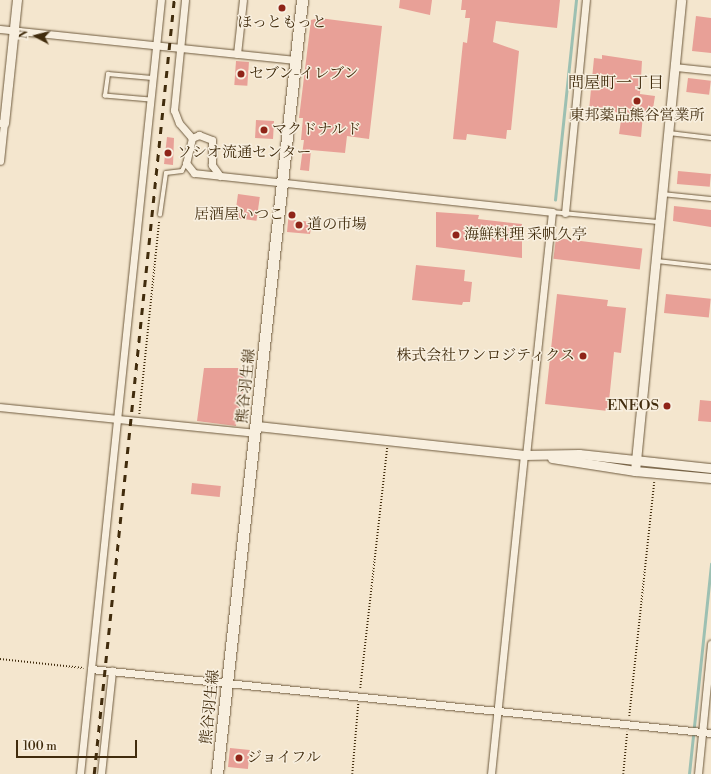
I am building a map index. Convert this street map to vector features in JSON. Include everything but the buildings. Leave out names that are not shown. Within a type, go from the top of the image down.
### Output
[{"type":"main road","name":"熊谷羽生線","points":[[218,774],[227,683],[257,430],[281,182],[302,0]]},
{"type":"street","points":[[0,162],[4,84],[14,30],[17,0]]},
{"type":"street","points":[[80,774],[161,0]]},
{"type":"street","points":[[185,0],[174,110],[179,123],[192,138]]},
{"type":"street","points":[[237,54],[243,0]]},
{"type":"street","points":[[565,213],[586,0]]},
{"type":"street","points":[[635,471],[681,0]]},
{"type":"street","points":[[0,29],[181,46],[295,60]]},
{"type":"street","points":[[674,67],[711,71]]},
{"type":"street","points":[[192,138],[199,135],[212,140],[212,165],[220,176]]},
{"type":"street","points":[[192,138],[186,163],[194,173],[552,212],[491,774]]},
{"type":"street","points":[[0,407],[138,422],[387,440],[543,456],[635,471],[711,478]]},
{"type":"street","points":[[543,456],[579,454],[711,468]]},
{"type":"street","points":[[698,774],[700,732],[711,644]]},
{"type":"street","points":[[91,669],[711,733]]},
{"type":"street","points":[[101,774],[112,671]]},
{"type":"lane","points":[[150,100],[106,96],[108,74],[153,78]]},
{"type":"lane","points":[[668,133],[711,138]]},
{"type":"lane","points":[[160,215],[166,173],[182,171],[186,163]]},
{"type":"lane","points":[[662,194],[711,199]]},
{"type":"lane","points":[[552,212],[659,222]]},
{"type":"lane","points":[[656,261],[711,267]]},
{"type":"path","points":[[138,422],[160,215]]},
{"type":"path","points":[[352,774],[387,440]]},
{"type":"path","points":[[623,774],[654,473]]},
{"type":"path","points":[[0,659],[91,669]]},
{"type":"waterway","points":[[555,200],[576,0]]},
{"type":"waterway","points":[[689,774],[711,564]]},
{"type":"railway","points":[[94,774],[174,0]]},
{"type":"place","name":"ほっともっと","points":[[282,8]]},
{"type":"place","name":"セブン-イレブン","points":[[241,74]]},
{"type":"place","name":"東邦薬品熊谷営業所","points":[[637,101]]},
{"type":"place","name":"マクドナルド","points":[[264,130]]},
{"type":"place","name":"ソシオ流通センター","points":[[168,153]]},
{"type":"place","name":"居酒屋いつこ","points":[[292,215]]},
{"type":"place","name":"道の市場","points":[[299,225]]},
{"type":"place","name":"海鮮料理 采帆久亭","points":[[456,235]]},
{"type":"place","name":"株式会社ワンロジティクス","points":[[583,356]]},
{"type":"place","name":"ENEOS","points":[[667,406]]},
{"type":"place","name":"ジョイフル","points":[[239,758]]},
{"type":"district","name":"問屋町一丁目","points":[[616,83]]}]
